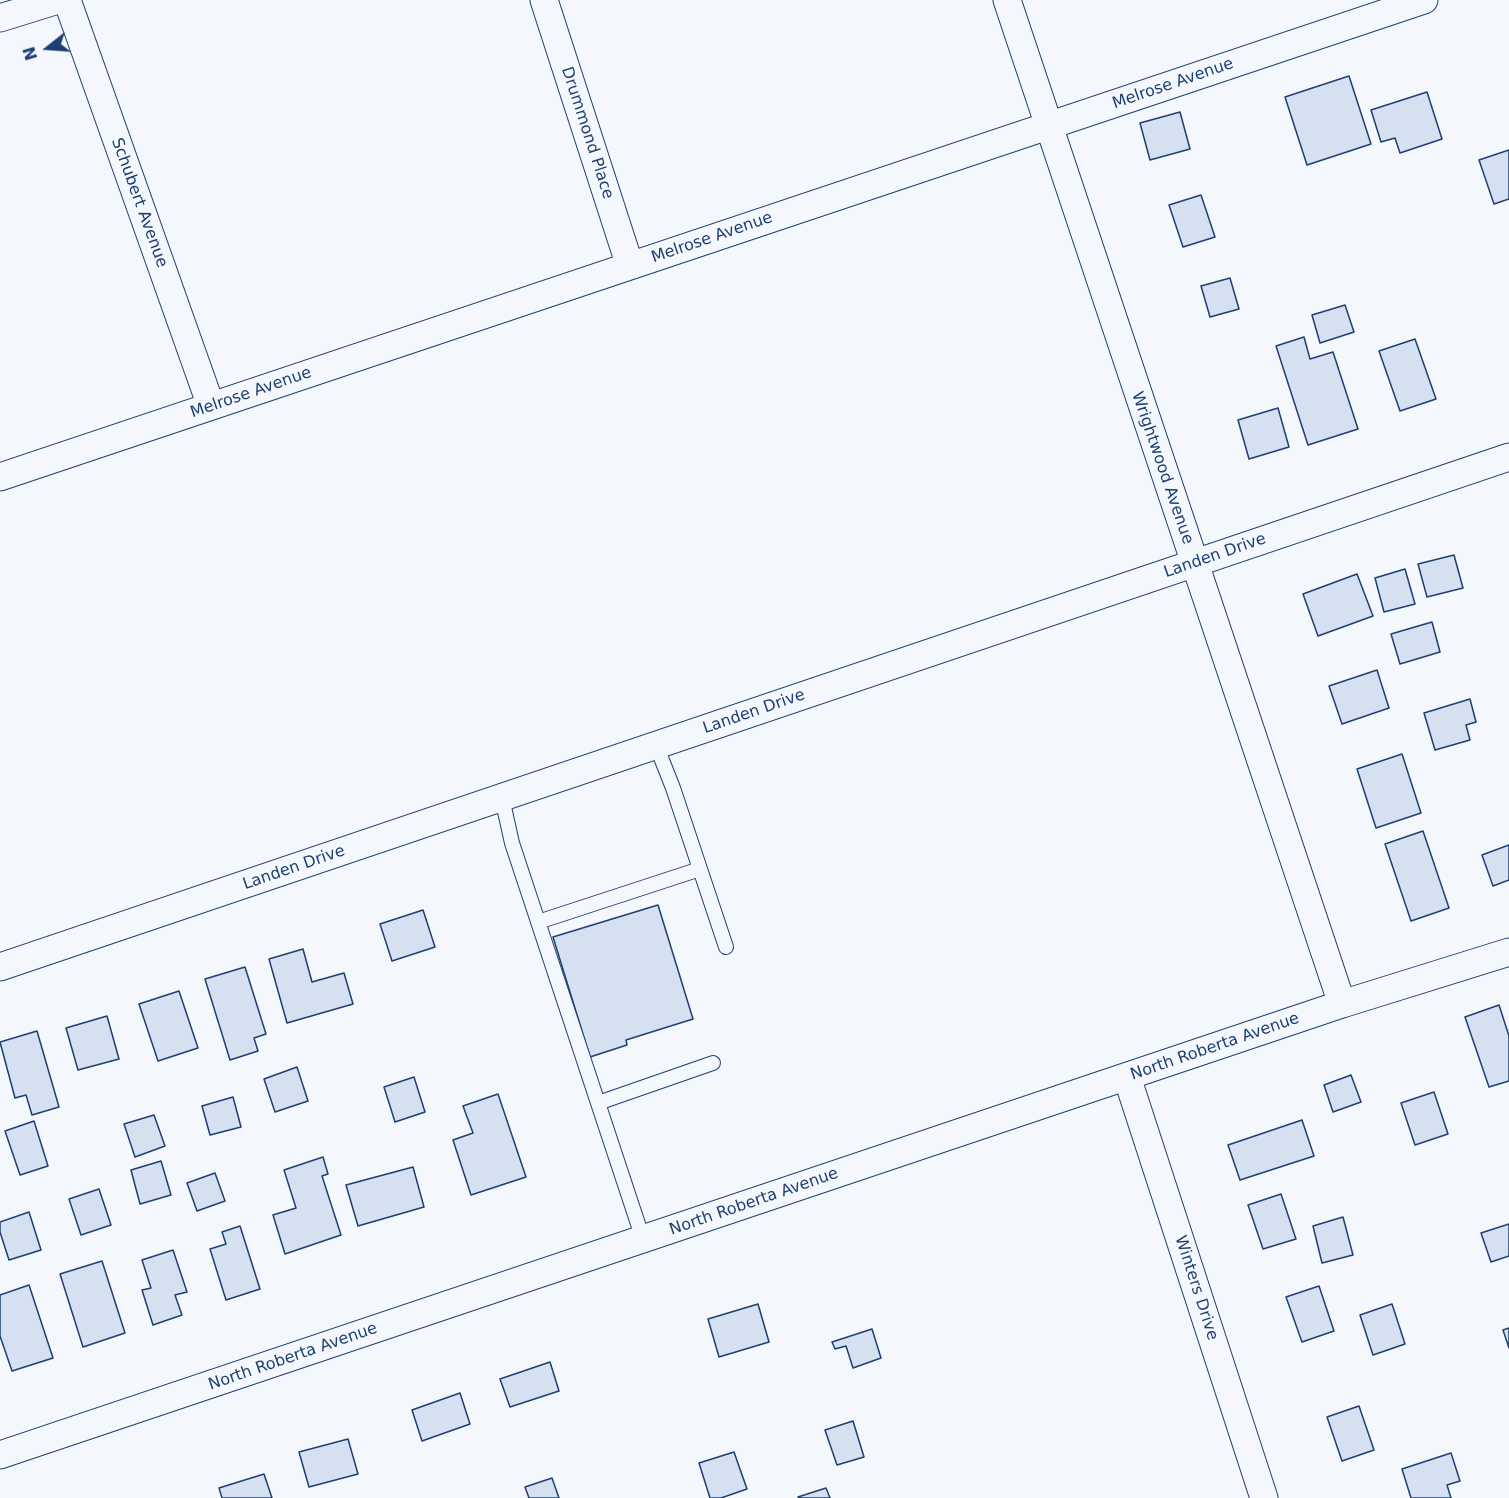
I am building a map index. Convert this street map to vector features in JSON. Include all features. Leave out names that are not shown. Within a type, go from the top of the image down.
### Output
[{"type":"street","points":[[0,18],[58,0]]},
{"type":"street","name":"Schubert Avenue","points":[[67,0],[211,406]]},
{"type":"street","name":"Drummond Place","points":[[544,0],[630,266]]},
{"type":"street","name":"Wrightwood Avenue","points":[[1007,0],[1342,1004]]},
{"type":"street","name":"Melrose Avenue","points":[[0,477],[1424,0]]},
{"type":"street","name":"Landen Drive","points":[[0,968],[1509,457]]},
{"type":"street","name":"North Roberta Avenue","points":[[0,1455],[1342,1004],[1509,952]]},
{"type":"street","name":"Winters Drive","points":[[1127,1077],[1258,1496]]},
{"type":"lane","points":[[656,745],[673,788],[726,947]]},
{"type":"lane","points":[[502,798],[512,843],[643,1239]]},
{"type":"lane","points":[[538,922],[700,869]]},
{"type":"lane","points":[[598,1103],[713,1063]]},
{"type":"building","points":[[1349,76],[1371,144],[1307,165],[1285,97]]},
{"type":"building","points":[[1427,92],[1442,139],[1400,153],[1395,138],[1381,142],[1371,110]]},
{"type":"building","points":[[1180,112],[1190,149],[1150,160],[1140,123]]},
{"type":"building","points":[[1509,150],[1509,199],[1494,204],[1479,160]]},
{"type":"building","points":[[1201,195],[1215,237],[1183,247],[1169,205]]},
{"type":"building","points":[[1230,278],[1239,309],[1210,317],[1201,286]]},
{"type":"building","points":[[1345,305],[1354,332],[1320,343],[1312,315]]},
{"type":"building","points":[[1304,337],[1310,359],[1333,352],[1358,429],[1308,445],[1276,346]]},
{"type":"building","points":[[1415,339],[1436,399],[1400,411],[1379,351]]},
{"type":"building","points":[[1278,408],[1289,447],[1249,459],[1238,420]]},
{"type":"building","points":[[1454,555],[1463,588],[1427,597],[1418,564]]},
{"type":"building","points":[[1405,569],[1415,604],[1384,612],[1375,578]]},
{"type":"building","points":[[1357,574],[1373,616],[1318,636],[1303,594]]},
{"type":"building","points":[[1432,622],[1440,652],[1400,664],[1391,634]]},
{"type":"building","points":[[1377,670],[1389,708],[1342,724],[1329,686]]},
{"type":"building","points":[[1470,699],[1476,722],[1466,725],[1470,740],[1435,750],[1424,713]]},
{"type":"building","points":[[1402,754],[1421,813],[1376,828],[1357,769]]},
{"type":"building","points":[[1423,831],[1449,908],[1411,921],[1385,844]]},
{"type":"building","points":[[1509,845],[1509,880],[1493,886],[1482,855]]},
{"type":"building","points":[[658,905],[693,1019],[626,1040],[627,1045],[590,1057],[553,937]]},
{"type":"building","points":[[423,910],[435,947],[392,961],[380,924]]},
{"type":"building","points":[[303,949],[312,982],[344,973],[353,1004],[287,1023],[269,959]]},
{"type":"building","points":[[245,967],[266,1034],[254,1038],[258,1051],[230,1060],[205,979]]},
{"type":"building","points":[[179,991],[198,1048],[158,1061],[139,1004]]},
{"type":"building","points":[[1499,1005],[1509,1036],[1509,1081],[1489,1087],[1465,1017]]},
{"type":"building","points":[[107,1016],[119,1059],[78,1070],[66,1028]]},
{"type":"building","points":[[37,1031],[59,1107],[32,1115],[26,1095],[15,1098],[0,1042]]},
{"type":"building","points":[[297,1067],[308,1101],[275,1112],[264,1079]]},
{"type":"building","points":[[1351,1075],[1361,1102],[1333,1112],[1324,1085]]},
{"type":"building","points":[[414,1077],[425,1112],[395,1122],[384,1087]]},
{"type":"building","points":[[1434,1092],[1448,1134],[1415,1145],[1401,1103]]},
{"type":"building","points":[[498,1094],[526,1177],[471,1195],[453,1140],[473,1133],[463,1106]]},
{"type":"building","points":[[233,1097],[241,1127],[210,1135],[202,1106]]},
{"type":"building","points":[[154,1115],[165,1146],[135,1157],[124,1124]]},
{"type":"building","points":[[1302,1120],[1314,1156],[1240,1180],[1228,1145]]},
{"type":"building","points":[[34,1121],[48,1166],[20,1175],[5,1131]]},
{"type":"building","points":[[323,1157],[328,1174],[322,1176],[341,1235],[285,1254],[273,1215],[296,1208],[284,1170]]},
{"type":"building","points":[[161,1161],[171,1195],[140,1204],[131,1170]]},
{"type":"building","points":[[413,1167],[424,1207],[358,1226],[346,1185]]},
{"type":"building","points":[[215,1173],[225,1201],[197,1211],[187,1183]]},
{"type":"building","points":[[99,1189],[111,1225],[81,1235],[69,1199]]},
{"type":"building","points":[[1281,1194],[1296,1239],[1263,1249],[1248,1205]]},
{"type":"building","points":[[29,1212],[41,1250],[9,1260],[0,1232],[0,1222]]},
{"type":"building","points":[[1343,1217],[1353,1255],[1322,1263],[1313,1226]]},
{"type":"building","points":[[1509,1224],[1509,1256],[1491,1262],[1481,1233]]},
{"type":"building","points":[[240,1226],[260,1289],[226,1300],[210,1249],[226,1244],[222,1232]]},
{"type":"building","points":[[173,1250],[187,1292],[175,1295],[182,1315],[153,1325],[142,1290],[151,1288],[142,1260]]},
{"type":"building","points":[[102,1261],[125,1333],[83,1347],[60,1274]]},
{"type":"building","points":[[29,1285],[53,1358],[12,1371],[0,1336],[0,1295]]},
{"type":"building","points":[[1319,1286],[1334,1331],[1302,1342],[1286,1297]]},
{"type":"building","points":[[758,1304],[769,1342],[719,1357],[708,1319]]},
{"type":"building","points":[[1392,1304],[1405,1344],[1373,1355],[1360,1315]]},
{"type":"building","points":[[1509,1328],[1509,1348],[1503,1330]]},
{"type":"building","points":[[872,1329],[881,1358],[853,1368],[846,1346],[835,1349],[832,1342]]},
{"type":"building","points":[[550,1362],[559,1391],[510,1407],[500,1379]]},
{"type":"building","points":[[460,1393],[470,1424],[422,1441],[412,1410]]},
{"type":"building","points":[[1359,1406],[1374,1450],[1342,1461],[1327,1417]]},
{"type":"building","points":[[853,1421],[864,1457],[837,1465],[825,1430]]},
{"type":"building","points":[[348,1439],[358,1474],[309,1487],[299,1452]]},
{"type":"building","points":[[734,1452],[747,1489],[721,1498],[710,1498],[699,1463]]},
{"type":"building","points":[[1451,1453],[1460,1481],[1447,1485],[1451,1498],[1411,1498],[1402,1469]]},
{"type":"building","points":[[264,1474],[272,1498],[222,1498],[219,1488]]},
{"type":"building","points":[[552,1478],[559,1498],[529,1498],[525,1487]]},
{"type":"building","points":[[826,1488],[830,1498],[798,1497]]}]
